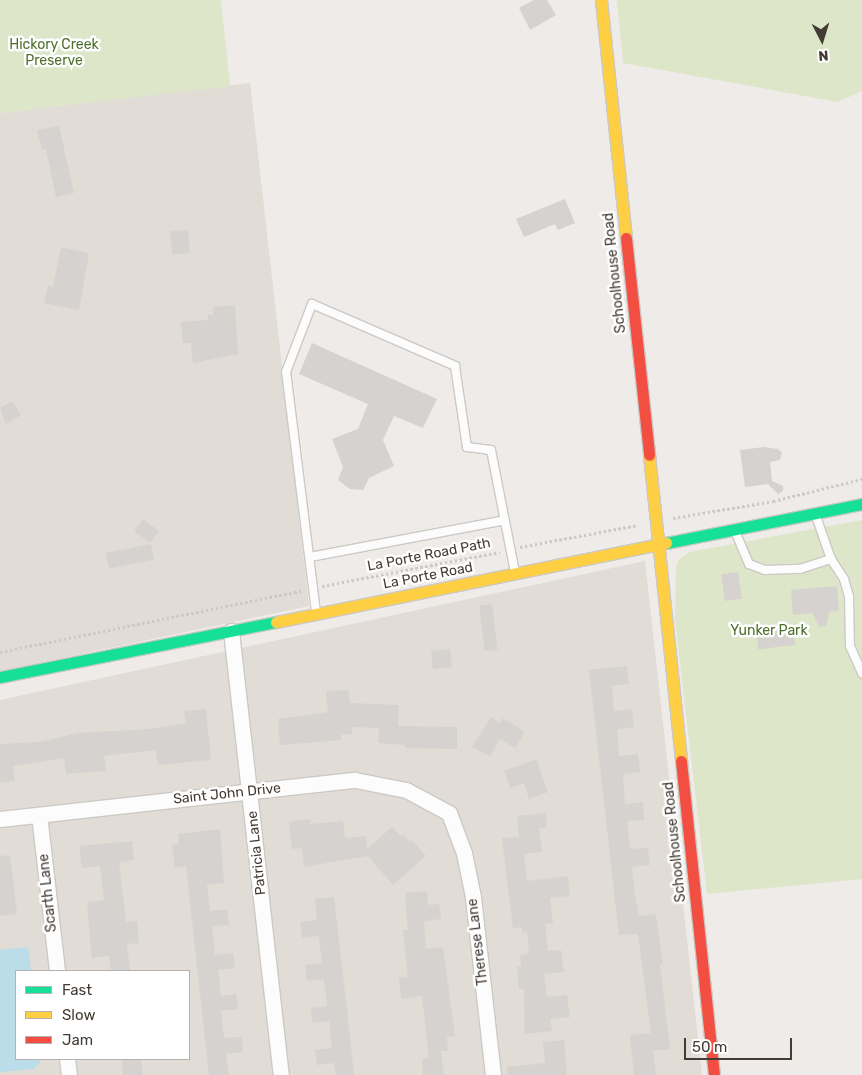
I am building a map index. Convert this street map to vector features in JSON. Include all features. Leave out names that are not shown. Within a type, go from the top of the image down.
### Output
[{"type":"street","name":"Schoolhouse Road","points":[[601,0],[658,520],[663,607],[676,702],[714,1075]]},
{"type":"street","name":"La Porte Road","points":[[0,678],[862,504]]},
{"type":"street","name":"Patricia Lane","points":[[231,631],[281,1075]]},
{"type":"street","name":"Saint John Drive","points":[[0,819],[355,780],[406,790],[449,812]]},
{"type":"street","name":"Therese Lane","points":[[449,812],[471,881],[493,1075]]},
{"type":"street","name":"Scarth Lane","points":[[39,815],[57,970]]},
{"type":"street","points":[[67,1060],[68,1075]]},
{"type":"lane","points":[[316,614],[286,372],[312,304],[455,366],[467,447],[491,450],[516,574]]},
{"type":"lane","points":[[816,514],[830,559],[844,579],[849,596],[850,646],[862,673]]},
{"type":"lane","points":[[310,558],[505,520]]},
{"type":"lane","points":[[734,530],[750,564],[765,570],[800,569],[830,559]]},
{"type":"path","name":"La Porte Road Path","points":[[0,652],[658,520],[773,501],[862,479]]},
{"type":"shaded area","points":[[250,83],[309,606],[0,671],[0,113]]},
{"type":"shaded area","points":[[645,561],[702,1075],[0,1075],[0,700]]},
{"type":"green space","name":"Hickory Creek Preserve","points":[[0,0],[221,0],[230,86],[0,113]]},
{"type":"green space","points":[[617,0],[862,0],[862,91],[838,102],[623,63]]},
{"type":"green space","name":"Yunker Park","points":[[862,520],[862,879],[707,894],[675,620],[676,567],[679,559],[690,552]]},
{"type":"water","points":[[28,947],[31,970],[15,970],[15,1060],[40,1060],[34,1069],[0,1072],[0,950]]},
{"type":"building","points":[[534,0],[547,0],[556,15],[530,30],[519,8]]},
{"type":"building","points":[[59,126],[74,193],[56,197],[46,149],[42,150],[37,130]]},
{"type":"building","points":[[565,199],[575,223],[558,230],[555,224],[524,237],[516,219]]},
{"type":"building","points":[[188,230],[190,253],[172,254],[170,232]]},
{"type":"building","points":[[61,247],[89,253],[79,310],[44,303],[48,285],[53,286]]},
{"type":"building","points":[[235,305],[238,354],[193,363],[191,343],[183,343],[181,322],[208,320],[208,315],[213,315],[213,307]]},
{"type":"building","points":[[312,343],[437,399],[423,428],[394,416],[383,440],[394,466],[369,478],[363,490],[350,489],[338,480],[343,467],[332,439],[358,429],[368,404],[299,374]]},
{"type":"building","points":[[12,401],[21,415],[6,424],[0,408]]},
{"type":"building","points":[[764,447],[778,449],[782,453],[780,460],[770,462],[772,481],[783,486],[783,491],[778,494],[768,484],[745,487],[740,450]]},
{"type":"building","points":[[143,519],[159,531],[150,543],[134,531]]},
{"type":"building","points":[[151,544],[154,560],[109,568],[106,553]]},
{"type":"building","points":[[738,572],[742,599],[725,601],[721,574]]},
{"type":"building","points":[[837,586],[839,610],[829,612],[826,626],[819,627],[812,613],[793,615],[791,590]]},
{"type":"building","points":[[492,604],[498,650],[485,651],[479,606]]},
{"type":"building","points":[[793,628],[795,645],[758,649],[756,633]]},
{"type":"building","points":[[450,649],[452,667],[433,669],[431,651]]},
{"type":"building","points":[[627,666],[629,684],[612,686],[614,711],[632,709],[634,727],[617,729],[619,756],[638,754],[640,772],[623,774],[625,804],[643,802],[644,820],[627,821],[630,849],[648,848],[650,865],[632,867],[635,895],[639,916],[656,914],[663,965],[660,965],[670,1049],[653,1051],[656,1075],[634,1075],[630,1035],[651,1033],[638,934],[619,935],[589,670]]},
{"type":"building","points":[[349,690],[350,703],[399,705],[398,726],[457,727],[457,749],[405,748],[405,745],[378,743],[379,728],[352,727],[352,734],[341,735],[341,740],[280,745],[278,719],[328,712],[326,691]]},
{"type":"building","points":[[206,709],[211,760],[158,765],[156,750],[104,756],[106,771],[66,774],[64,758],[13,766],[15,781],[0,783],[0,744],[40,742],[78,733],[149,729],[186,723],[184,711]]},
{"type":"building","points":[[491,717],[500,723],[503,718],[525,732],[515,748],[500,739],[490,756],[472,747]]},
{"type":"building","points":[[536,759],[548,792],[529,799],[524,783],[510,788],[504,771]]},
{"type":"building","points":[[546,813],[547,827],[539,828],[542,852],[524,854],[527,881],[568,876],[570,896],[550,898],[553,923],[545,924],[548,951],[561,950],[564,972],[544,974],[547,997],[567,995],[570,1017],[550,1019],[552,1031],[525,1034],[524,989],[519,989],[517,967],[521,966],[520,955],[529,954],[527,932],[523,933],[522,927],[513,928],[502,838],[519,837],[517,816]]},
{"type":"building","points":[[310,819],[310,824],[343,821],[345,838],[366,836],[367,849],[392,827],[401,836],[403,834],[410,842],[412,840],[426,856],[393,885],[368,856],[304,867],[302,848],[292,849],[289,822]]},
{"type":"building","points":[[220,829],[224,883],[207,885],[210,911],[227,909],[229,925],[212,926],[215,955],[233,953],[235,968],[218,970],[221,996],[236,994],[238,1009],[221,1011],[224,1038],[242,1037],[243,1052],[226,1054],[229,1075],[209,1075],[186,866],[175,868],[172,845],[179,844],[178,834]]},
{"type":"building","points":[[132,841],[134,860],[119,862],[126,922],[137,921],[139,943],[127,944],[130,970],[111,970],[109,956],[92,958],[87,902],[104,900],[100,866],[82,868],[79,846]]},
{"type":"building","points":[[10,855],[17,914],[0,916],[0,856]]},
{"type":"building","points":[[427,891],[428,905],[439,904],[441,919],[424,921],[426,949],[443,947],[455,1036],[447,1037],[448,1051],[441,1051],[444,1075],[423,1075],[422,1059],[429,1058],[422,996],[401,999],[399,978],[408,977],[403,930],[408,930],[405,893]]},
{"type":"building","points":[[334,897],[354,1075],[336,1075],[334,1063],[317,1065],[315,1050],[332,1048],[329,1021],[312,1023],[311,1008],[327,1006],[324,979],[307,981],[305,965],[322,963],[319,936],[302,938],[300,922],[317,920],[315,899]]},
{"type":"building","points":[[564,1040],[567,1075],[508,1075],[507,1067],[545,1063],[543,1042]]},
{"type":"building","points":[[122,1060],[141,1060],[143,1075],[123,1075]]},
{"type":"traffic: fast","points":[[666,543],[862,504]]},
{"type":"traffic: fast","points":[[0,677],[276,622]]},
{"type":"traffic: slow","points":[[601,0],[626,238]]},
{"type":"traffic: slow","points":[[649,455],[681,761]]},
{"type":"traffic: slow","points":[[276,622],[666,543]]},
{"type":"traffic: jam","points":[[626,238],[649,455]]},
{"type":"traffic: jam","points":[[681,761],[714,1075]]}]
